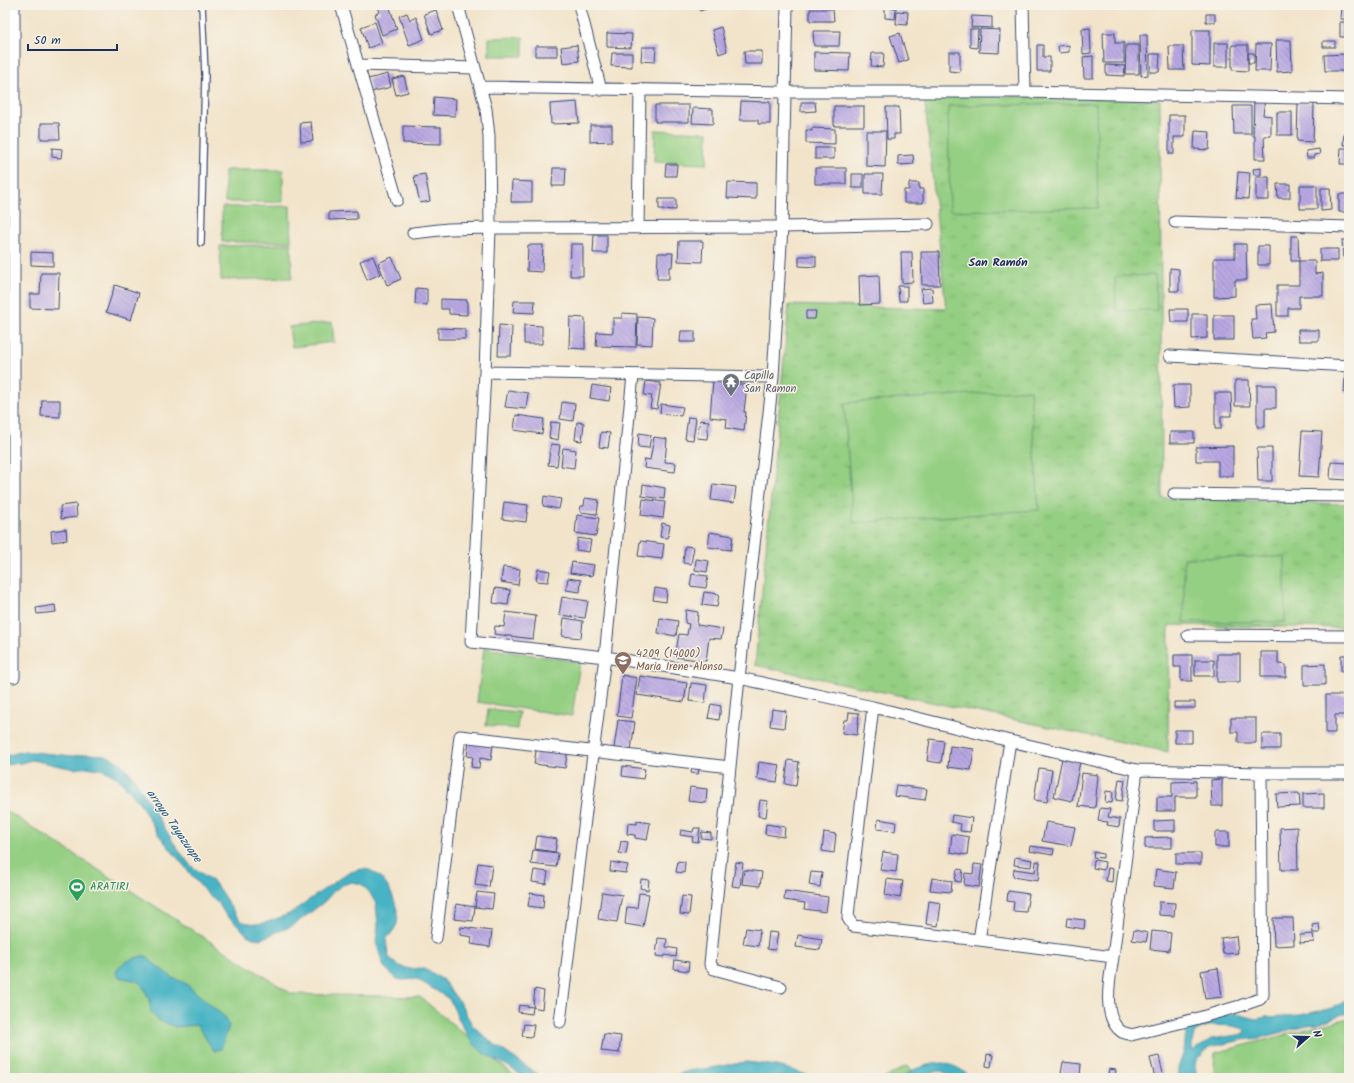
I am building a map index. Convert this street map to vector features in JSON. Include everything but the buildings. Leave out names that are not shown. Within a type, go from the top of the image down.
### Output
[{"type":"street","points":[[14,5],[10,385],[14,677]]},
{"type":"street","points":[[341,5],[397,200]]},
{"type":"street","points":[[458,5],[486,109],[489,136],[490,228],[485,372],[471,642],[605,657],[739,678],[873,707],[1010,741],[1137,770],[1261,773],[1349,773]]},
{"type":"street","points":[[579,5],[601,90]]},
{"type":"street","points":[[781,987],[714,969],[710,964],[739,678],[773,377],[782,227],[788,5]]},
{"type":"street","points":[[1023,5],[1025,92]]},
{"type":"street","points":[[358,65],[475,68]]},
{"type":"street","points":[[480,87],[786,92],[1025,92],[1349,99]]},
{"type":"street","points":[[638,228],[640,89]]},
{"type":"street","points":[[1175,222],[1349,227]]},
{"type":"street","points":[[413,233],[448,229],[490,228],[782,227],[928,224]]},
{"type":"street","points":[[1170,356],[1349,366]]},
{"type":"street","points":[[485,372],[773,377]]},
{"type":"street","points":[[560,1022],[605,657],[633,375]]},
{"type":"street","points":[[1174,494],[1349,496]]},
{"type":"street","points":[[1188,635],[1349,636]]},
{"type":"street","points":[[873,707],[848,918],[852,926],[1113,957]]},
{"type":"street","points":[[436,938],[460,736],[593,750],[730,767]]},
{"type":"street","points":[[979,940],[1010,741]]},
{"type":"street","points":[[1137,770],[1113,957],[1108,984],[1109,1002],[1113,1021],[1122,1031],[1131,1035],[1195,1019],[1260,999],[1263,995],[1261,773]]},
{"type":"lane","points":[[201,243],[205,74],[202,5]]},
{"type":"green space","points":[[523,37],[523,56],[489,56],[489,38]]},
{"type":"green space","points":[[924,94],[1160,100],[1162,498],[1349,504],[1349,628],[1169,625],[1168,752],[755,665],[789,305],[946,309]]},
{"type":"green space","points":[[1096,103],[1098,208],[950,211],[948,106]]},
{"type":"green space","points":[[655,130],[708,132],[707,164],[654,162]]},
{"type":"green space","points":[[225,170],[283,170],[283,202],[225,202]]},
{"type":"green space","points":[[290,206],[291,242],[222,242],[222,207]]},
{"type":"green space","points":[[291,244],[292,278],[221,280],[220,246]]},
{"type":"green space","points":[[1155,275],[1157,310],[1116,311],[1115,277]]},
{"type":"green space","points":[[332,322],[334,342],[292,347],[289,327]]},
{"type":"green space","points":[[1030,390],[1039,510],[853,523],[844,403]]},
{"type":"green space","points":[[1285,557],[1285,622],[1184,622],[1184,558]]},
{"type":"green space","points":[[484,648],[580,662],[572,716],[477,702]]},
{"type":"green space","points":[[488,709],[519,712],[517,729],[486,725]]},
{"type":"green space","name":"ARATIRI","points":[[5,810],[292,994],[420,997],[517,1078],[5,1078]]},
{"type":"green space","points":[[1349,1018],[1349,1078],[1213,1078],[1215,1053]]},
{"type":"green space","points":[[906,1066],[924,1078],[885,1078]]},
{"type":"water","points":[[24,751],[73,756],[87,754],[106,755],[122,764],[134,778],[177,848],[191,866],[214,882],[236,915],[243,922],[256,924],[265,923],[289,914],[343,876],[353,872],[366,869],[375,873],[381,878],[391,892],[397,909],[397,924],[386,939],[388,955],[393,962],[402,967],[411,969],[420,968],[431,972],[443,980],[458,1000],[473,1026],[491,1042],[540,1076],[546,1078],[525,1078],[508,1066],[483,1053],[471,1041],[449,999],[417,979],[397,979],[384,967],[376,943],[378,925],[376,904],[370,893],[361,884],[352,882],[342,885],[324,902],[294,925],[261,939],[253,938],[247,935],[225,914],[219,904],[207,894],[158,834],[139,802],[118,778],[104,770],[87,767],[74,769],[32,760],[5,765],[5,756]]},
{"type":"water","points":[[142,956],[147,956],[153,963],[173,978],[185,983],[226,1018],[229,1026],[221,1049],[214,1051],[197,1025],[175,1027],[158,1020],[151,1012],[149,999],[143,986],[137,981],[119,977],[116,974],[117,970],[123,964]]},
{"type":"water","points":[[1349,999],[1349,1012],[1318,1024],[1307,1025],[1260,1038],[1242,1040],[1210,1047],[1196,1060],[1195,1066],[1197,1078],[1178,1078],[1178,1068],[1184,1051],[1186,1033],[1188,1027],[1196,1021],[1234,1013],[1256,1019],[1300,1015],[1333,1008]],"holes":[[[1215,1025],[1234,1026],[1244,1029],[1244,1034],[1211,1039],[1195,1050],[1192,1049],[1193,1038],[1200,1029]]]},
{"type":"water","points":[[745,1062],[781,1067],[814,1078],[655,1078],[669,1077],[692,1070]]},
{"type":"water","points":[[943,1063],[958,1068],[972,1078],[957,1078],[941,1071],[927,1073],[917,1078],[901,1078],[920,1067]]},
{"type":"place","name":"Capilla San Ramon","points":[[731,397]]},
{"type":"place","name":"4209 (14000) Maria Irene Alonso","points":[[623,675]]},
{"type":"place","name":"ARATIRI","points":[[77,902]]},
{"type":"district","name":"San Ramón","points":[[998,262]]},
{"type":"water label","name":"arroyo Tayazuape","points":[[174,826]]}]
